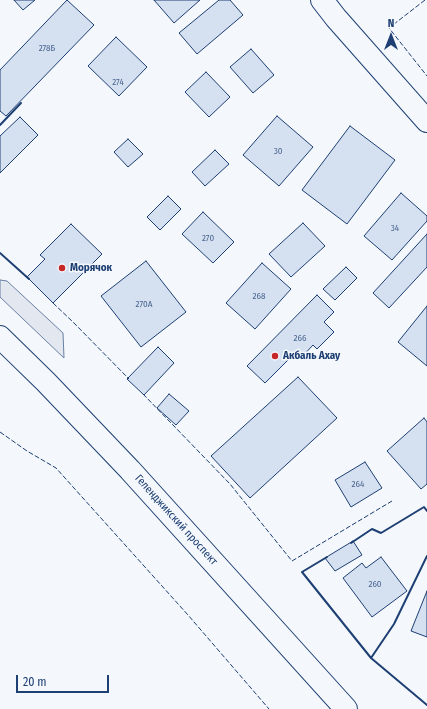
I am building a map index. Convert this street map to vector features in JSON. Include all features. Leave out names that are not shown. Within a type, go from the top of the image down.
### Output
[{"type":"main road","points":[[322,0],[336,18],[427,121]]},
{"type":"main road","name":"Геленджикский проспект","points":[[0,337],[46,382],[130,470],[346,709]]},
{"type":"shaded area","points":[[0,280],[7,281],[63,333],[64,358],[0,297]]},
{"type":"building","points":[[14,0],[35,0],[23,10]]},
{"type":"building","points":[[67,0],[94,25],[6,116],[0,111],[0,70]]},
{"type":"building","points":[[154,0],[200,0],[174,23]]},
{"type":"building","points":[[219,0],[230,0],[243,15],[197,54],[179,33]]},
{"type":"building","points":[[116,37],[147,67],[119,96],[88,66]]},
{"type":"building","points":[[251,49],[274,75],[253,93],[230,67]]},
{"type":"building","points":[[206,72],[230,97],[209,117],[185,92]]},
{"type":"building","points":[[277,116],[313,147],[279,186],[243,155]]},
{"type":"building","points":[[20,117],[38,135],[0,173],[0,136]]},
{"type":"building","points":[[350,126],[395,160],[347,224],[302,190]]},
{"type":"building","points":[[128,139],[143,154],[128,167],[114,152]]},
{"type":"building","points":[[215,150],[229,164],[205,186],[192,172]]},
{"type":"building","points":[[401,193],[427,216],[427,221],[392,260],[364,236]]},
{"type":"building","points":[[168,196],[181,209],[160,230],[147,217]]},
{"type":"building","points":[[203,212],[234,242],[213,263],[182,234]]},
{"type":"building","points":[[303,223],[325,246],[291,277],[269,254]]},
{"type":"building","name":"Морячок","points":[[71,224],[102,254],[53,303],[27,277],[45,259],[40,255]]},
{"type":"building","points":[[427,234],[427,267],[389,308],[373,293]]},
{"type":"building","points":[[146,261],[186,312],[141,347],[101,296]]},
{"type":"building","points":[[262,263],[291,289],[255,329],[226,303]]},
{"type":"building","points":[[346,267],[357,278],[335,300],[323,289]]},
{"type":"building","points":[[317,295],[334,312],[324,322],[334,332],[317,349],[313,345],[300,359],[295,353],[265,383],[247,366]]},
{"type":"building","points":[[427,306],[427,366],[398,342]]},
{"type":"building","points":[[158,347],[174,363],[144,395],[127,379]]},
{"type":"building","points":[[298,377],[337,418],[250,498],[211,456]]},
{"type":"building","points":[[169,394],[189,411],[176,425],[157,408]]},
{"type":"building","points":[[424,418],[427,422],[427,484],[421,489],[387,451]]},
{"type":"building","points":[[365,462],[382,488],[351,507],[335,480]]},
{"type":"building","points":[[353,541],[362,555],[335,571],[325,558]]},
{"type":"building","points":[[381,557],[407,591],[372,617],[343,578],[362,563],[366,568]]},
{"type":"building","points":[[427,591],[427,637],[411,631]]},
{"type":"fence","points":[[425,0],[389,28],[427,76]]},
{"type":"fence","points":[[53,303],[129,379]]},
{"type":"fence","points":[[143,394],[230,484],[292,561],[392,501]]},
{"type":"fence","points":[[0,432],[27,451],[56,468],[188,615],[269,709]]},
{"type":"wall","points":[[0,125],[21,103]]},
{"type":"wall","points":[[0,253],[29,279]]},
{"type":"wall","points":[[351,543],[372,529],[381,533],[424,507],[427,511]]},
{"type":"wall","points":[[371,658],[394,624],[427,556]]},
{"type":"wall","points":[[327,557],[302,572],[371,658],[427,705]]},
{"type":"place","name":"Морячок","points":[[62,268]]},
{"type":"place","name":"Акбаль Ахау","points":[[275,356]]}]
